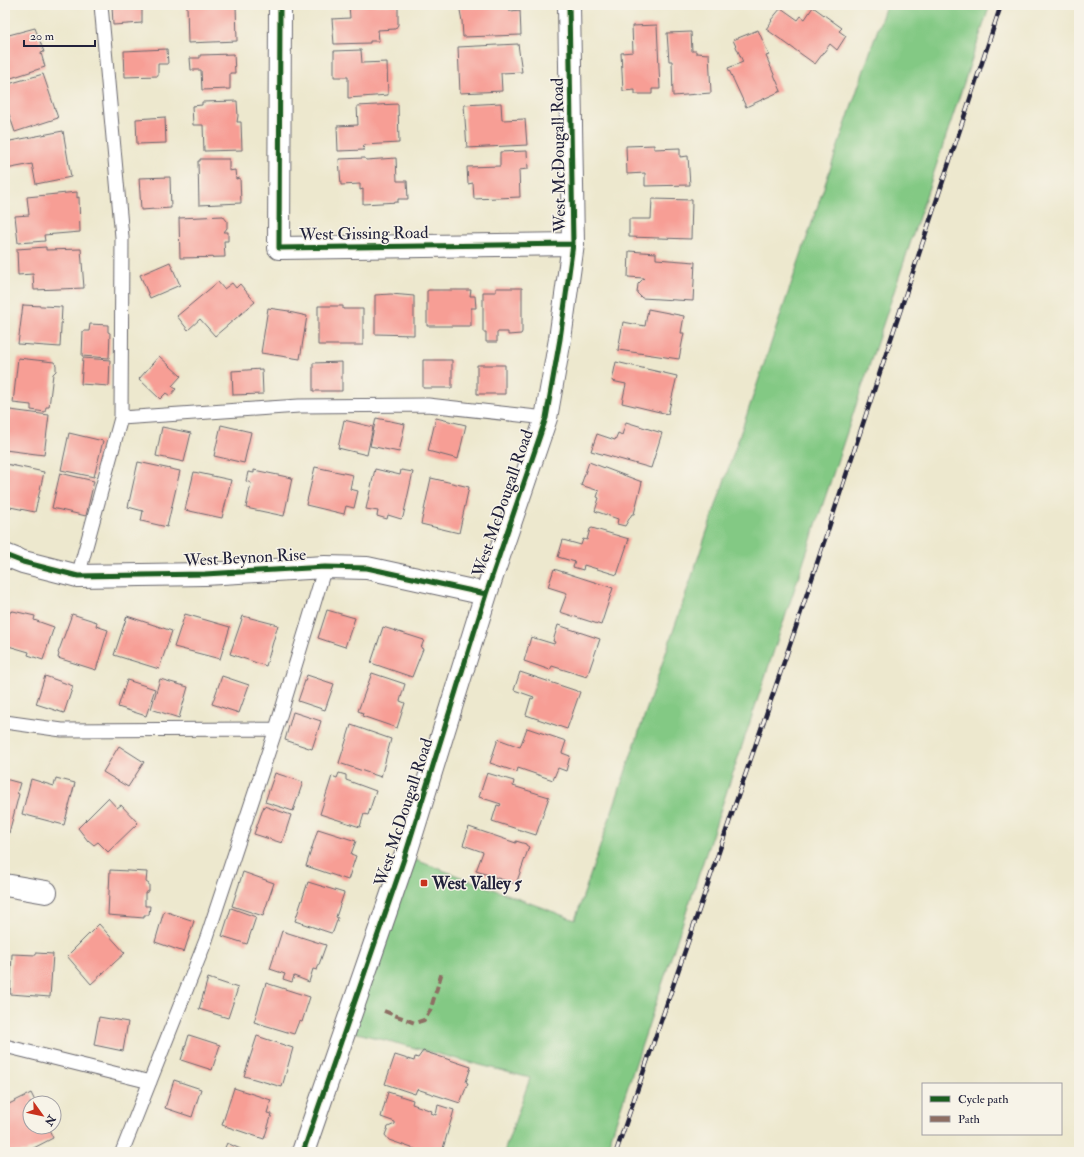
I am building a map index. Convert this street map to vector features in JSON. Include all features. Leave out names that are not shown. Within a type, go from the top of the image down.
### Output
[{"type":"street","name":"West Gissing Road","points":[[280,5],[279,248],[573,244]]},
{"type":"street","name":"West McDougall Road","points":[[303,1152],[405,856],[486,594],[546,418],[560,339],[573,244],[569,5]]},
{"type":"street","name":"West Beynon Rise","points":[[5,555],[23,562],[78,576],[205,574],[325,567],[367,568],[486,594]]},
{"type":"street","points":[[5,885],[46,892]]},
{"type":"lane","points":[[78,576],[121,418],[122,236],[104,57],[101,5]]},
{"type":"lane","points":[[121,418],[299,406],[428,405],[546,418]]},
{"type":"lane","points":[[122,1152],[206,940],[276,729],[325,567]]},
{"type":"lane","points":[[5,722],[62,730],[276,729]]},
{"type":"lane","points":[[5,1046],[150,1082]]},
{"type":"green space","points":[[886,5],[990,5],[606,1152],[504,1152],[530,1078],[346,1030],[405,856],[575,920]]},
{"type":"building","points":[[112,5],[142,5],[142,23],[113,25]]},
{"type":"building","points":[[187,5],[236,5],[237,41],[188,43]]},
{"type":"building","points":[[349,5],[398,5],[398,25],[395,29],[378,30],[379,41],[370,41],[370,43],[334,44],[332,19],[350,18]]},
{"type":"building","points":[[459,5],[509,5],[510,11],[520,10],[521,35],[463,37]]},
{"type":"building","points":[[813,7],[842,28],[839,31],[846,36],[837,50],[830,44],[815,64],[766,29],[781,8],[798,20],[801,16],[805,19]]},
{"type":"building","points":[[657,25],[660,89],[652,89],[652,94],[635,94],[635,90],[623,91],[621,53],[633,52],[632,26]]},
{"type":"building","points":[[35,28],[44,52],[41,53],[45,67],[5,80],[5,36]]},
{"type":"building","points":[[758,30],[769,55],[766,56],[781,91],[746,107],[728,68],[743,62],[733,40]]},
{"type":"building","points":[[691,32],[692,51],[696,51],[696,53],[709,54],[711,93],[673,96],[672,61],[669,61],[667,33]]},
{"type":"building","points":[[518,44],[522,72],[501,73],[502,91],[460,93],[458,47]]},
{"type":"building","points":[[167,49],[168,64],[158,64],[158,76],[125,77],[124,51]]},
{"type":"building","points":[[361,50],[362,63],[387,62],[388,95],[348,98],[348,77],[334,77],[334,51]]},
{"type":"building","points":[[234,54],[235,73],[230,73],[230,89],[202,90],[201,70],[191,70],[190,58],[200,58],[200,55]]},
{"type":"building","points":[[43,74],[58,118],[15,132],[9,114],[5,115],[5,85]]},
{"type":"building","points":[[237,101],[237,122],[241,122],[242,150],[204,151],[203,125],[193,125],[192,106],[202,105],[202,102]]},
{"type":"building","points":[[501,103],[502,120],[525,119],[527,145],[467,148],[464,105]]},
{"type":"building","points":[[398,104],[399,143],[363,145],[364,150],[338,151],[337,126],[358,125],[357,106]]},
{"type":"building","points":[[165,117],[166,143],[137,144],[136,119]]},
{"type":"building","points":[[63,131],[71,177],[36,184],[32,164],[6,169],[5,142]]},
{"type":"building","points":[[654,145],[654,149],[680,148],[680,157],[688,156],[690,185],[645,186],[645,173],[627,174],[626,146]]},
{"type":"building","points":[[527,151],[528,169],[519,170],[520,197],[474,199],[473,183],[468,184],[467,167],[500,166],[500,152]]},
{"type":"building","points":[[365,158],[366,160],[396,158],[397,181],[407,181],[408,199],[398,199],[398,202],[363,204],[363,189],[360,190],[360,184],[341,185],[339,159]]},
{"type":"building","points":[[200,159],[229,159],[229,171],[235,170],[236,179],[240,178],[241,203],[199,205],[198,161],[200,161]]},
{"type":"building","points":[[170,177],[171,208],[141,210],[139,178]]},
{"type":"building","points":[[77,192],[77,198],[79,197],[80,232],[44,235],[45,241],[18,243],[15,216],[29,215],[27,197]]},
{"type":"building","points":[[652,199],[692,200],[691,239],[629,237],[629,219],[651,219]]},
{"type":"building","points":[[223,216],[227,221],[227,228],[224,232],[228,232],[228,241],[224,241],[225,257],[180,258],[179,218]]},
{"type":"building","points":[[46,247],[46,250],[81,249],[84,288],[34,290],[33,274],[18,275],[17,249]]},
{"type":"building","points":[[629,251],[656,253],[656,259],[695,262],[693,301],[642,298],[637,293],[638,284],[644,278],[628,277]]},
{"type":"building","points":[[170,262],[180,285],[150,298],[140,275]]},
{"type":"building","points":[[218,282],[224,289],[232,283],[236,288],[240,284],[255,302],[215,336],[200,319],[188,330],[177,316]]},
{"type":"building","points":[[496,288],[522,288],[522,332],[521,334],[508,335],[508,332],[497,332],[497,342],[486,342],[486,332],[483,332],[483,292],[496,292]]},
{"type":"building","points":[[471,290],[470,296],[475,296],[476,308],[471,308],[471,326],[427,326],[427,291]]},
{"type":"building","points":[[391,294],[414,296],[414,335],[375,334],[375,295]]},
{"type":"building","points":[[23,305],[62,307],[60,347],[18,344]]},
{"type":"building","points":[[318,306],[343,306],[343,309],[363,309],[363,345],[318,345]]},
{"type":"building","points":[[268,308],[289,311],[307,316],[300,359],[261,353]]},
{"type":"building","points":[[648,309],[684,316],[681,333],[684,333],[679,359],[618,350],[623,322],[645,326]]},
{"type":"building","points":[[90,324],[108,325],[108,332],[110,333],[109,358],[82,356],[83,331],[89,331]]},
{"type":"building","points":[[159,356],[181,376],[172,386],[176,389],[170,396],[166,393],[160,399],[139,379]]},
{"type":"building","points":[[18,358],[54,362],[56,365],[56,371],[53,374],[49,407],[46,407],[45,412],[31,410],[31,405],[13,403]]},
{"type":"building","points":[[83,358],[110,360],[109,386],[81,384]]},
{"type":"building","points":[[423,360],[452,360],[452,388],[423,388]]},
{"type":"building","points":[[342,362],[342,391],[313,391],[313,363]]},
{"type":"building","points":[[616,362],[677,376],[668,414],[622,403],[626,384],[612,381]]},
{"type":"building","points":[[477,365],[505,365],[505,394],[477,394]]},
{"type":"building","points":[[262,369],[263,394],[233,395],[232,371]]},
{"type":"building","points":[[10,410],[49,415],[44,455],[5,450],[6,430]]},
{"type":"building","points":[[376,418],[405,424],[399,452],[370,446]]},
{"type":"building","points":[[436,418],[466,425],[458,459],[428,451]]},
{"type":"building","points":[[344,420],[373,427],[367,455],[338,448]]},
{"type":"building","points":[[626,422],[662,433],[651,468],[591,451],[597,434],[615,440],[618,433],[622,435]]},
{"type":"building","points":[[221,425],[251,432],[244,463],[214,456]]},
{"type":"building","points":[[162,427],[191,433],[184,462],[156,456]]},
{"type":"building","points":[[69,433],[103,441],[94,477],[61,470]]},
{"type":"building","points":[[138,462],[180,471],[167,527],[141,521],[143,511],[128,507]]},
{"type":"building","points":[[589,462],[642,482],[634,514],[632,514],[625,526],[617,524],[618,519],[595,511],[599,498],[597,497],[599,491],[581,485]]},
{"type":"building","points":[[6,464],[44,472],[35,512],[5,506]]},
{"type":"building","points":[[315,467],[353,475],[350,489],[358,491],[354,508],[346,506],[344,514],[306,505]]},
{"type":"building","points":[[375,469],[400,475],[401,470],[413,472],[403,517],[401,519],[388,515],[387,519],[377,516],[378,511],[366,509]]},
{"type":"building","points":[[254,470],[292,478],[284,516],[246,508],[251,483],[246,481],[248,472],[254,473]]},
{"type":"building","points":[[194,472],[231,480],[222,518],[185,510]]},
{"type":"building","points":[[60,473],[94,481],[86,516],[52,508]]},
{"type":"building","points":[[431,478],[469,487],[459,533],[421,524]]},
{"type":"building","points":[[592,528],[629,539],[617,575],[584,565],[583,570],[573,567],[575,562],[558,557],[563,540],[581,545],[583,539],[587,540],[590,529]]},
{"type":"building","points":[[554,569],[613,588],[601,625],[560,612],[567,593],[548,587]]},
{"type":"building","points":[[327,610],[355,618],[345,647],[318,638]]},
{"type":"building","points":[[13,611],[35,616],[34,620],[54,627],[43,660],[28,655],[29,652],[5,645],[5,628],[10,612]]},
{"type":"building","points":[[72,614],[97,622],[96,626],[108,630],[96,670],[58,658],[58,653]]},
{"type":"building","points":[[185,614],[230,627],[220,659],[174,647]]},
{"type":"building","points":[[127,616],[172,631],[159,669],[114,655]]},
{"type":"building","points":[[243,616],[278,625],[266,666],[230,654]]},
{"type":"building","points":[[558,625],[600,639],[587,677],[552,666],[550,670],[524,661],[531,637],[554,644],[555,642],[553,641]]},
{"type":"building","points":[[383,627],[424,640],[421,648],[423,649],[412,677],[371,663]]},
{"type":"building","points":[[520,672],[580,692],[567,729],[526,715],[531,698],[533,699],[534,697],[514,690]]},
{"type":"building","points":[[372,673],[405,684],[400,701],[405,703],[397,728],[362,716],[363,713],[358,711]]},
{"type":"building","points":[[307,675],[334,684],[325,710],[298,701]]},
{"type":"building","points":[[45,676],[73,686],[64,713],[36,704]]},
{"type":"building","points":[[222,676],[249,685],[239,713],[212,704]]},
{"type":"building","points":[[160,679],[188,687],[179,718],[151,709]]},
{"type":"building","points":[[127,680],[155,689],[146,716],[118,707]]},
{"type":"building","points":[[293,712],[321,721],[312,749],[285,740]]},
{"type":"building","points":[[351,725],[391,739],[381,777],[339,763]]},
{"type":"building","points":[[527,728],[566,741],[562,753],[570,756],[566,771],[558,768],[553,780],[518,768],[517,772],[490,763],[498,739],[520,747]]},
{"type":"building","points":[[119,746],[144,762],[128,787],[103,772]]},
{"type":"building","points":[[275,773],[303,782],[293,811],[265,802]]},
{"type":"building","points":[[339,773],[346,775],[346,780],[376,791],[368,815],[364,814],[360,827],[320,814],[332,776],[337,778]]},
{"type":"building","points":[[487,773],[514,781],[513,786],[549,797],[536,835],[492,821],[497,805],[500,806],[501,804],[479,797]]},
{"type":"building","points":[[56,778],[75,783],[64,825],[22,814],[31,779],[54,786]]},
{"type":"building","points":[[5,779],[20,783],[17,793],[19,794],[9,833],[5,832]]},
{"type":"building","points":[[108,798],[117,808],[121,805],[138,823],[108,852],[98,842],[94,845],[88,841],[78,828]]},
{"type":"building","points":[[264,806],[291,815],[282,843],[254,834]]},
{"type":"building","points":[[469,827],[516,843],[516,841],[526,844],[529,847],[516,884],[476,871],[483,852],[463,845]]},
{"type":"building","points":[[318,829],[356,841],[351,854],[356,856],[348,880],[306,866]]},
{"type":"building","points":[[110,870],[147,872],[146,882],[149,884],[149,891],[145,893],[145,906],[150,906],[149,915],[144,915],[144,918],[108,915]]},
{"type":"building","points":[[243,872],[274,883],[263,916],[232,906]]},
{"type":"building","points":[[308,882],[344,893],[336,917],[338,918],[333,932],[331,933],[295,921]]},
{"type":"building","points":[[231,908],[256,917],[247,944],[222,936]]},
{"type":"building","points":[[164,911],[194,921],[184,952],[155,942]]},
{"type":"building","points":[[99,924],[125,953],[91,984],[67,956]]},
{"type":"building","points":[[282,931],[326,945],[317,970],[313,969],[309,982],[294,976],[292,982],[283,979],[285,974],[270,969]]},
{"type":"building","points":[[36,953],[53,954],[50,997],[10,994],[12,954],[36,955]]},
{"type":"building","points":[[208,978],[238,988],[228,1018],[199,1009]]},
{"type":"building","points":[[266,983],[310,997],[302,1022],[299,1021],[294,1034],[254,1022]]},
{"type":"building","points":[[99,1017],[128,1022],[123,1051],[94,1045]]},
{"type":"building","points":[[189,1035],[220,1045],[212,1070],[181,1060]]},
{"type":"building","points":[[257,1036],[293,1048],[282,1087],[244,1076]]},
{"type":"building","points":[[423,1051],[471,1067],[466,1082],[468,1083],[460,1103],[417,1089],[415,1094],[385,1084],[395,1055],[414,1061],[415,1057],[418,1058]]},
{"type":"building","points":[[174,1080],[201,1089],[192,1117],[165,1108]]},
{"type":"building","points":[[234,1088],[271,1100],[267,1113],[272,1114],[264,1139],[222,1125]]},
{"type":"building","points":[[388,1092],[413,1100],[412,1104],[432,1111],[431,1113],[436,1115],[438,1105],[454,1110],[442,1152],[423,1152],[389,1140],[385,1135],[388,1127],[395,1124],[395,1122],[381,1117]]},
{"type":"building","points":[[22,1098],[22,1135],[52,1135],[53,1138],[26,1152],[5,1152],[5,1106]]},
{"type":"building","points":[[227,1143],[247,1152],[223,1152]]},
{"type":"railway","points":[[616,1152],[795,630],[1001,5]]},
{"type":"marked path","points":[[384,1011],[415,1023],[424,1020],[430,1011],[442,972]]},
{"type":"cycle path","points":[[280,5],[279,248],[573,244]]},
{"type":"cycle path","points":[[303,1152],[405,856],[486,594],[546,418],[560,339],[573,244],[569,5]]},
{"type":"cycle path","points":[[5,555],[23,562],[78,576],[205,574],[325,567],[367,568],[486,594]]},
{"type":"place","name":"West Valley 5","points":[[424,883]]}]
